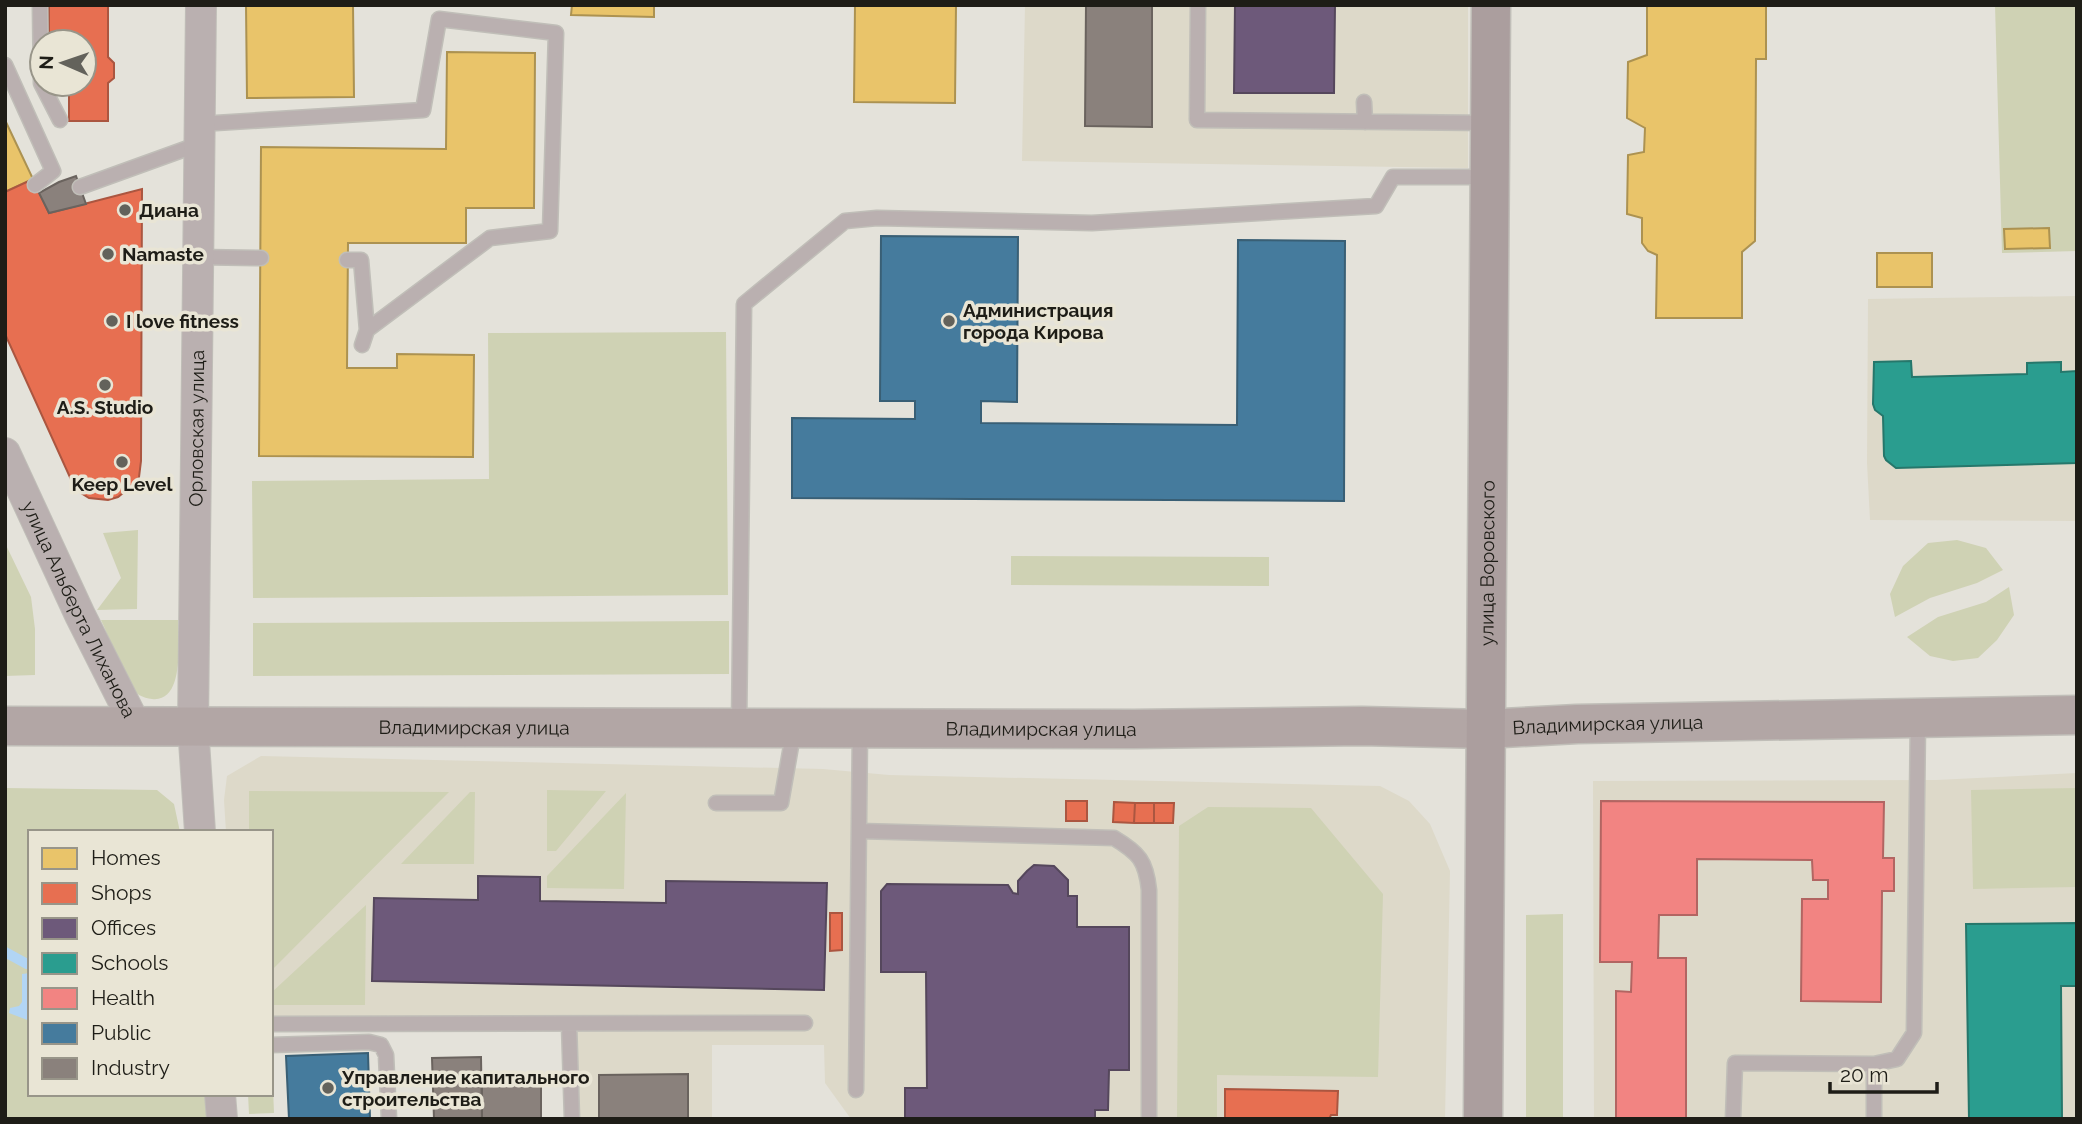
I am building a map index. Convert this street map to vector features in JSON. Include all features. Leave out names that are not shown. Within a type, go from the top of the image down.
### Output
[{"type":"main road","name":"улица Воровского","points":[[1483,1119],[1491,5]]},
{"type":"main road","name":"Владимирская улица","points":[[5,726],[1134,729],[1362,726],[1485,729],[1577,724],[2077,715]]},
{"type":"street","name":"Орловская улица","points":[[200,830],[192,726],[201,5]]},
{"type":"street","name":"улица Альберта Лиханова","points":[[5,453],[80,615],[136,726]]},
{"type":"street","points":[[220,1096],[222,1119]]},
{"type":"lane","points":[[40,5],[41,83],[60,120]]},
{"type":"lane","points":[[1198,5],[1197,120],[1490,123]]},
{"type":"lane","points":[[80,187],[200,134],[423,110],[439,19],[556,33],[550,231],[490,238],[367,330]]},
{"type":"lane","points":[[5,65],[53,171],[35,185]]},
{"type":"lane","points":[[1364,102],[1365,122]]},
{"type":"lane","points":[[739,728],[744,304],[845,221],[877,219],[1092,223],[1376,206],[1393,177],[1490,177]]},
{"type":"lane","points":[[198,257],[261,258]]},
{"type":"lane","points":[[347,260],[361,260],[367,330],[362,345]]},
{"type":"lane","points":[[1733,1119],[1735,1063],[1874,1064],[1897,1059],[1914,1033],[1918,719]]},
{"type":"lane","points":[[716,803],[781,803],[794,728]]},
{"type":"lane","points":[[856,1090],[860,728]]},
{"type":"lane","points":[[859,831],[1114,838],[1138,856],[1147,871],[1149,890],[1149,1119]]},
{"type":"lane","points":[[273,1024],[805,1024]]},
{"type":"lane","points":[[569,1024],[572,1119]]},
{"type":"lane","points":[[273,1045],[369,1042],[381,1045],[386,1055],[388,1119]]},
{"type":"lane","points":[[1874,1064],[1874,1119]]},
{"type":"shaded area","points":[[1025,5],[1468,5],[1468,168],[1022,161]]},
{"type":"shaded area","points":[[2077,296],[2077,521],[1870,520],[1867,463],[1868,299]]},
{"type":"shaded area","points":[[261,756],[823,769],[889,775],[1380,786],[1409,801],[1430,824],[1450,871],[1445,1119],[851,1119],[825,1083],[824,1045],[712,1045],[712,1119],[572,1119],[569,1025],[273,1024],[273,830],[226,830],[224,800],[227,776]]},
{"type":"shaded area","points":[[2077,773],[2077,1119],[1594,1119],[1593,781],[1936,780]]},
{"type":"green space","points":[[1995,5],[2077,5],[2077,251],[2002,253]]},
{"type":"green space","points":[[726,332],[728,595],[253,598],[252,481],[489,479],[488,333]]},
{"type":"green space","points":[[138,530],[137,609],[97,610],[121,578],[103,533]]},
{"type":"green space","points":[[1957,540],[1986,548],[2003,570],[1977,583],[1930,598],[1895,617],[1890,594],[1903,566],[1928,543]]},
{"type":"green space","points":[[5,543],[31,597],[35,629],[35,675],[5,676]]},
{"type":"green space","points":[[1011,556],[1269,557],[1269,586],[1011,585]]},
{"type":"green space","points":[[2009,587],[2014,615],[1997,640],[1978,658],[1953,661],[1930,656],[1907,637],[1938,617],[1986,602]]},
{"type":"green space","points":[[101,620],[178,620],[175,681],[163,698],[142,697],[130,686]]},
{"type":"green space","points":[[729,621],[729,674],[253,676],[253,623]]},
{"type":"green space","points":[[5,788],[157,790],[174,804],[180,830],[28,830],[28,1096],[208,1096],[211,1119],[5,1119]]},
{"type":"green space","points":[[2077,788],[2077,887],[1973,889],[1971,790]]},
{"type":"green space","points":[[547,790],[606,791],[556,851],[547,851]]},
{"type":"green space","points":[[249,791],[449,792],[273,969],[273,830],[249,830]]},
{"type":"green space","points":[[470,792],[475,792],[474,864],[401,864]]},
{"type":"green space","points":[[626,793],[624,889],[547,888],[547,876]]},
{"type":"green space","points":[[1208,807],[1311,808],[1383,894],[1378,1077],[1217,1075],[1217,1119],[1177,1119],[1179,826]]},
{"type":"green space","points":[[366,905],[365,1005],[273,1005],[273,991]]},
{"type":"green space","points":[[1563,914],[1563,1119],[1526,1119],[1526,915]]},
{"type":"green space","points":[[273,1088],[274,1113],[249,1114],[248,1096],[273,1096]]},
{"type":"water","points":[[28,973],[28,1020],[9,1013],[10,1008],[19,1006],[22,1002],[22,974]]},
{"type":"building: Homes","points":[[246,5],[353,5],[354,97],[247,98]]},
{"type":"building: Homes","points":[[572,5],[654,5],[654,17],[571,15]]},
{"type":"building: Homes","points":[[855,5],[956,5],[955,103],[854,102]]},
{"type":"building: Homes","points":[[1647,5],[1766,5],[1766,59],[1756,59],[1755,241],[1742,252],[1742,318],[1656,318],[1657,255],[1648,251],[1642,243],[1642,218],[1627,214],[1628,155],[1644,152],[1645,128],[1627,118],[1628,62],[1647,55]]},
{"type":"building: Homes","points":[[447,52],[535,53],[534,208],[466,208],[466,243],[348,243],[347,368],[397,368],[397,354],[474,355],[473,457],[259,456],[261,147],[446,149]]},
{"type":"building: Homes","points":[[5,120],[33,179],[5,192]]},
{"type":"building: Homes","points":[[2049,228],[2050,248],[2005,249],[2004,229]]},
{"type":"building: Homes","points":[[1877,253],[1932,253],[1932,287],[1877,287]]},
{"type":"building: Shops","points":[[49,5],[108,5],[108,57],[114,63],[114,78],[108,83],[108,121],[69,121],[69,98],[98,98],[98,28],[49,28]]},
{"type":"building: Shops","points":[[33,179],[49,213],[142,189],[141,461],[139,477],[134,484],[118,497],[108,500],[89,498],[73,484],[5,334],[5,192]]},
{"type":"building: Shops","points":[[1066,801],[1087,801],[1087,821],[1066,821]]},
{"type":"building: Shops","points":[[1114,802],[1135,803],[1134,823],[1113,822]]},
{"type":"building: Shops","points":[[1135,803],[1154,803],[1154,823],[1134,823]]},
{"type":"building: Shops","points":[[1154,803],[1174,803],[1173,823],[1154,823]]},
{"type":"building: Shops","points":[[830,913],[842,913],[842,950],[830,951]]},
{"type":"building: Shops","points":[[1225,1089],[1338,1091],[1337,1115],[1331,1115],[1329,1119],[1225,1119]]},
{"type":"building: Offices","points":[[1235,5],[1335,5],[1334,93],[1234,93]]},
{"type":"building: Offices","points":[[1034,865],[1054,866],[1068,880],[1068,896],[1077,896],[1077,927],[1129,927],[1129,1070],[1109,1070],[1108,1110],[1095,1110],[1095,1119],[905,1119],[905,1088],[927,1088],[926,972],[881,972],[881,891],[887,884],[1008,885],[1013,893],[1018,894],[1018,881]]},
{"type":"building: Offices","points":[[478,876],[540,877],[540,901],[666,903],[666,881],[827,883],[824,990],[372,981],[374,898],[478,900]]},
{"type":"building: Schools","points":[[1911,361],[1912,377],[2027,374],[2027,363],[2061,362],[2061,372],[2077,371],[2077,463],[1896,468],[1884,456],[1883,416],[1875,410],[1873,404],[1874,362]]},
{"type":"building: Schools","points":[[2077,923],[2077,986],[2061,986],[2062,1119],[1969,1119],[1966,924]]},
{"type":"building: Health","points":[[1601,801],[1884,802],[1883,858],[1894,858],[1894,891],[1882,891],[1881,1002],[1801,1001],[1802,899],[1828,899],[1828,880],[1813,880],[1812,860],[1697,859],[1697,915],[1659,915],[1658,958],[1686,958],[1686,1119],[1616,1119],[1616,991],[1631,992],[1632,962],[1600,962]]},
{"type":"building: Public","name":"Администрация города Кирова","points":[[881,236],[1018,237],[1017,402],[981,401],[981,423],[1237,425],[1238,240],[1345,241],[1344,501],[792,498],[792,418],[915,419],[915,401],[880,401]]},
{"type":"building: Public","name":"Управление капитального строительства","points":[[368,1053],[370,1119],[289,1119],[286,1056]]},
{"type":"building: Industry","points":[[1086,5],[1152,5],[1152,127],[1085,126]]},
{"type":"building: Industry","points":[[76,176],[86,204],[49,213],[39,193]]},
{"type":"building: Industry","points":[[481,1057],[482,1119],[434,1119],[432,1058]]},
{"type":"building: Industry","points":[[688,1074],[688,1119],[599,1119],[599,1075]]},
{"type":"building: Industry","points":[[541,1080],[541,1119],[482,1119],[482,1082]]},
{"type":"waterway","points":[[5,952],[27,964]]},
{"type":"place","name":"Диана","points":[[125,210]]},
{"type":"place","name":"Namaste","points":[[108,254]]},
{"type":"place","name":"I love fitness","points":[[112,321]]},
{"type":"place","name":"Администрация города Кирова","points":[[949,321]]},
{"type":"place","name":"A.S. Studio","points":[[105,385]]},
{"type":"place","name":"Keep Level","points":[[122,462]]},
{"type":"place","name":"Управление капитального строительства","points":[[328,1088]]}]
